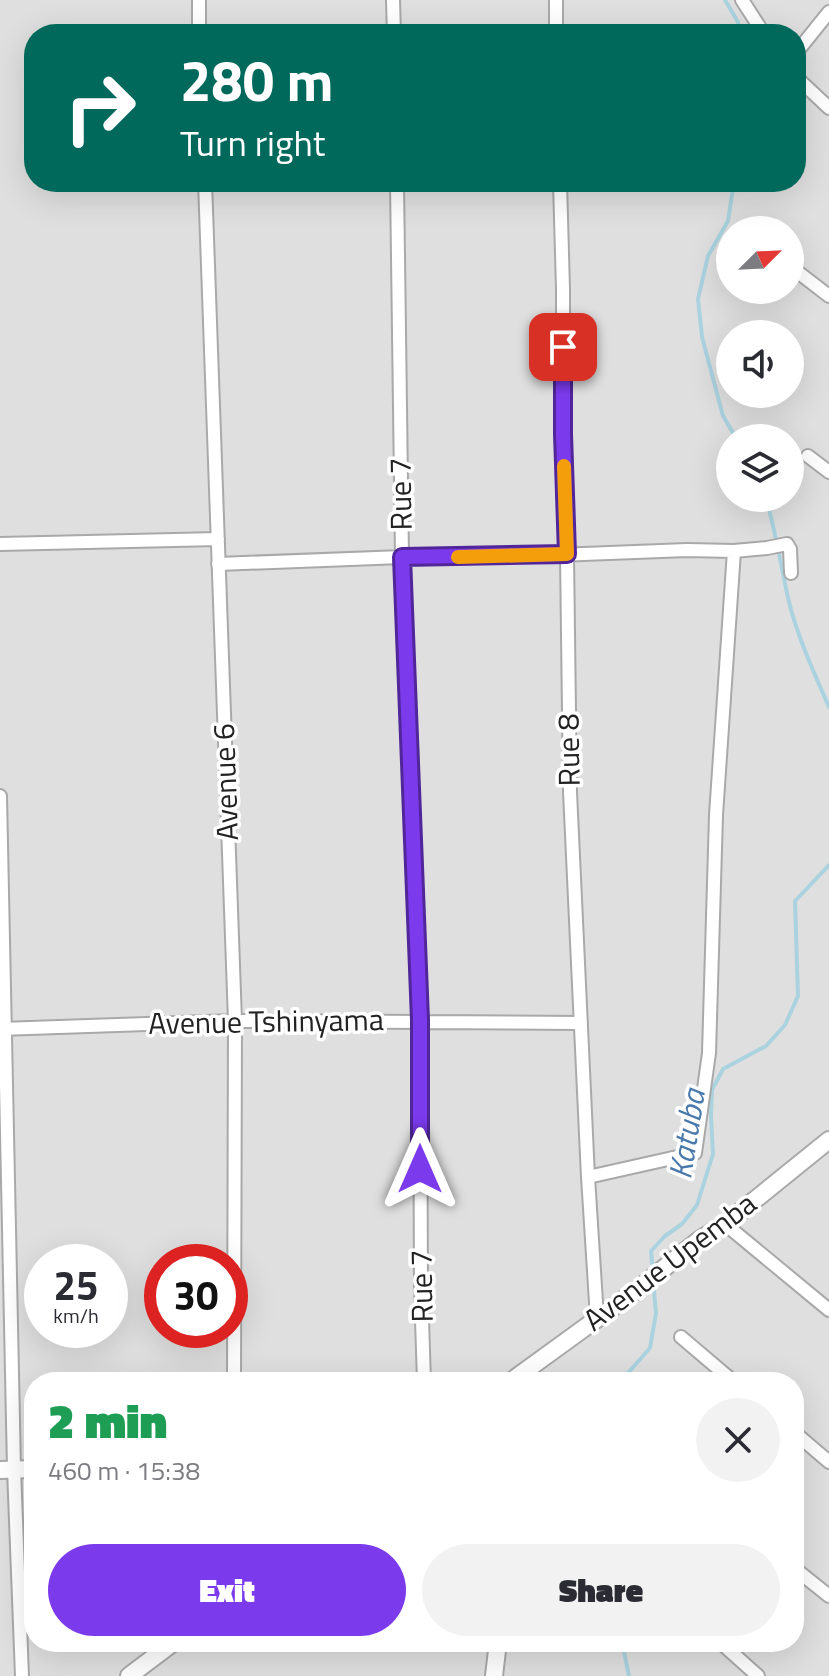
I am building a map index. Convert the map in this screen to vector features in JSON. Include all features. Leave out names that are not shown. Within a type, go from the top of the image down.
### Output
[{"type":"street","points":[[199,0],[199,24]]},
{"type":"street","points":[[393,0],[394,24]]},
{"type":"street","points":[[556,0],[556,24]]},
{"type":"street","points":[[742,0],[758,24]]},
{"type":"street","points":[[806,41],[829,12]]},
{"type":"street","points":[[806,86],[829,108]]},
{"type":"street","name":"Avenue 6","points":[[205,192],[235,1021],[234,1372]]},
{"type":"street","name":"Rue 7","points":[[397,192],[402,557],[420,1020],[424,1372]]},
{"type":"street","name":"Rue 8","points":[[560,192],[570,792],[597,1318]]},
{"type":"street","points":[[804,277],[829,296]]},
{"type":"street","points":[[808,456],[829,472]]},
{"type":"street","points":[[0,544],[218,539]]},
{"type":"street","points":[[218,564],[734,551],[787,544],[791,573]]},
{"type":"street","points":[[588,1177],[695,1153],[709,1053],[716,815],[734,551]]},
{"type":"street","points":[[0,796],[7,1470],[22,1676]]},
{"type":"street","name":"Avenue Tshinyama","points":[[3,1029],[235,1021],[581,1023]]},
{"type":"street","name":"Avenue Upemba","points":[[524,1372],[638,1289],[699,1240],[725,1224],[829,1140]]},
{"type":"street","points":[[725,1224],[829,1310]]},
{"type":"street","points":[[681,1337],[722,1372]]},
{"type":"street","points":[[804,1441],[829,1462]]},
{"type":"street","points":[[804,1576],[829,1596]]},
{"type":"street","points":[[129,1676],[161,1652]]},
{"type":"street","points":[[494,1676],[497,1652]]},
{"type":"street","points":[[731,1652],[758,1676]]},
{"type":"shaded area","points":[[0,0],[829,0],[829,1676],[0,1676]]},
{"type":"waterway","name":"Katuba","points":[[725,0],[738,24]]},
{"type":"waterway","name":"Katuba","points":[[728,424],[702,337],[698,299],[708,256],[728,221],[732,192]]},
{"type":"waterway","name":"Katuba","points":[[770,512],[793,615],[829,707]]},
{"type":"waterway","name":"Katuba","points":[[653,1273],[651,1251],[682,1224],[697,1205],[713,1154],[712,1090],[723,1069],[766,1046],[785,1025],[798,996],[795,901],[829,865]]},
{"type":"waterway","name":"Katuba","points":[[629,1372],[650,1348],[656,1313],[653,1281]]},
{"type":"waterway","name":"Katuba","points":[[624,1652],[629,1676]]},
{"type":"slow traffic","points":[[458,557],[567,554],[564,466]]},
{"type":"route","points":[[420,1169],[420,1020],[402,557],[567,554],[563,347]]}]
